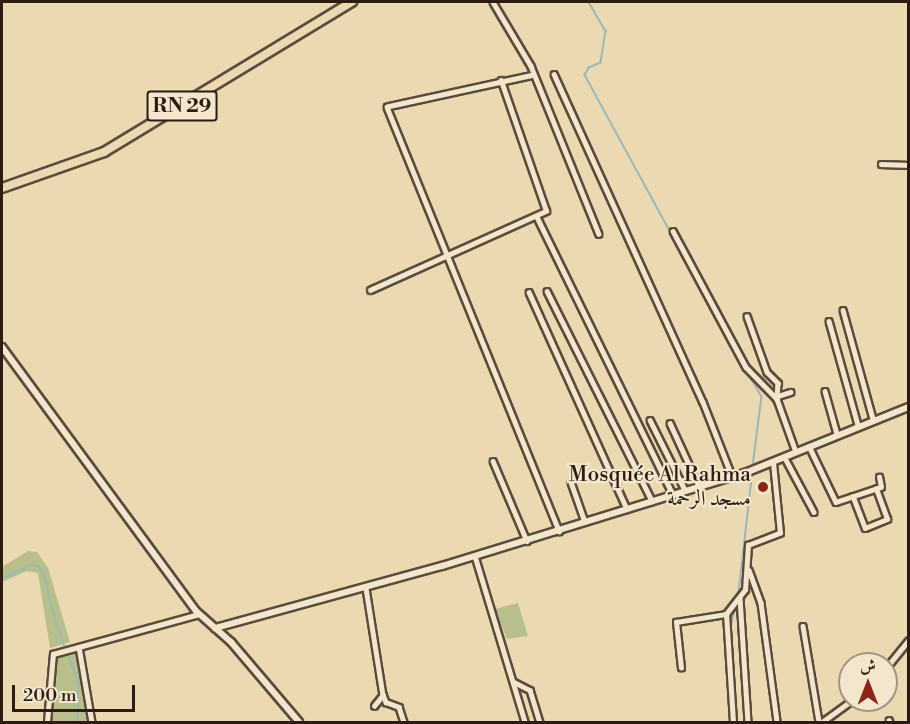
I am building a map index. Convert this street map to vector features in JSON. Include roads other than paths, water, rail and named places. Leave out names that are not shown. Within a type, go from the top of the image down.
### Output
[{"type":"main road","name":"RN 29","points":[[2,188],[104,152],[352,2]]},
{"type":"street","points":[[493,2],[534,75],[599,234]]},
{"type":"street","points":[[554,74],[703,402],[732,476]]},
{"type":"street","points":[[534,75],[387,106],[533,475],[559,531]]},
{"type":"street","points":[[370,290],[448,258],[546,211],[501,81]]},
{"type":"street","points":[[881,164],[909,165]]},
{"type":"street","points":[[537,217],[673,494]]},
{"type":"street","points":[[673,231],[746,367],[778,397]]},
{"type":"street","points":[[547,291],[652,501]]},
{"type":"street","points":[[529,292],[627,509]]},
{"type":"street","points":[[843,310],[873,419]]},
{"type":"street","points":[[747,316],[767,372],[778,382],[778,397],[796,452]]},
{"type":"street","points":[[829,321],[858,425]]},
{"type":"street","points":[[2,347],[200,614],[299,723]]},
{"type":"street","points":[[825,391],[837,434]]},
{"type":"street","points":[[778,397],[790,393]]},
{"type":"street","points":[[215,628],[476,556],[745,473],[785,458],[858,425],[909,407]]},
{"type":"street","points":[[650,420],[685,490]]},
{"type":"street","points":[[670,423],[699,486]]},
{"type":"street","points":[[809,446],[836,502],[876,489],[882,485],[879,477]]},
{"type":"street","points":[[785,458],[814,512]]},
{"type":"street","points":[[493,461],[527,541]]},
{"type":"street","points":[[681,668],[676,622],[726,614],[745,590],[750,543],[780,534],[773,463]]},
{"type":"street","points":[[571,482],[585,522]]},
{"type":"street","points":[[853,496],[863,527],[886,521],[876,489]]},
{"type":"street","points":[[476,556],[525,720],[538,714]]},
{"type":"street","points":[[748,567],[761,603],[777,723]]},
{"type":"street","points":[[366,588],[382,695],[386,702],[399,707],[404,723]]},
{"type":"street","points":[[740,597],[748,723]]},
{"type":"street","points":[[47,723],[53,654],[200,614]]},
{"type":"street","points":[[726,614],[733,723]]},
{"type":"street","points":[[803,626],[821,723],[831,720]]},
{"type":"street","points":[[898,654],[909,641]]},
{"type":"street","points":[[79,647],[92,723]]},
{"type":"street","points":[[514,681],[530,690],[540,723]]},
{"type":"street","points":[[374,706],[382,695]]},
{"type":"waterway","points":[[589,2],[606,31],[601,63],[589,68],[585,75],[694,275]]},
{"type":"waterway","points":[[747,371],[762,397],[753,466]]},
{"type":"waterway","points":[[738,597],[752,474]]},
{"type":"waterway","points":[[2,579],[31,565],[39,566],[45,577],[57,626],[79,682],[78,722]]},
{"type":"waterway","points":[[731,662],[731,625],[736,604]]},
{"type":"waterway","points":[[732,679],[737,722]]},
{"type":"place","name":"Mosquée Al Rahma مسجد الرحمة","points":[[763,487]]}]
